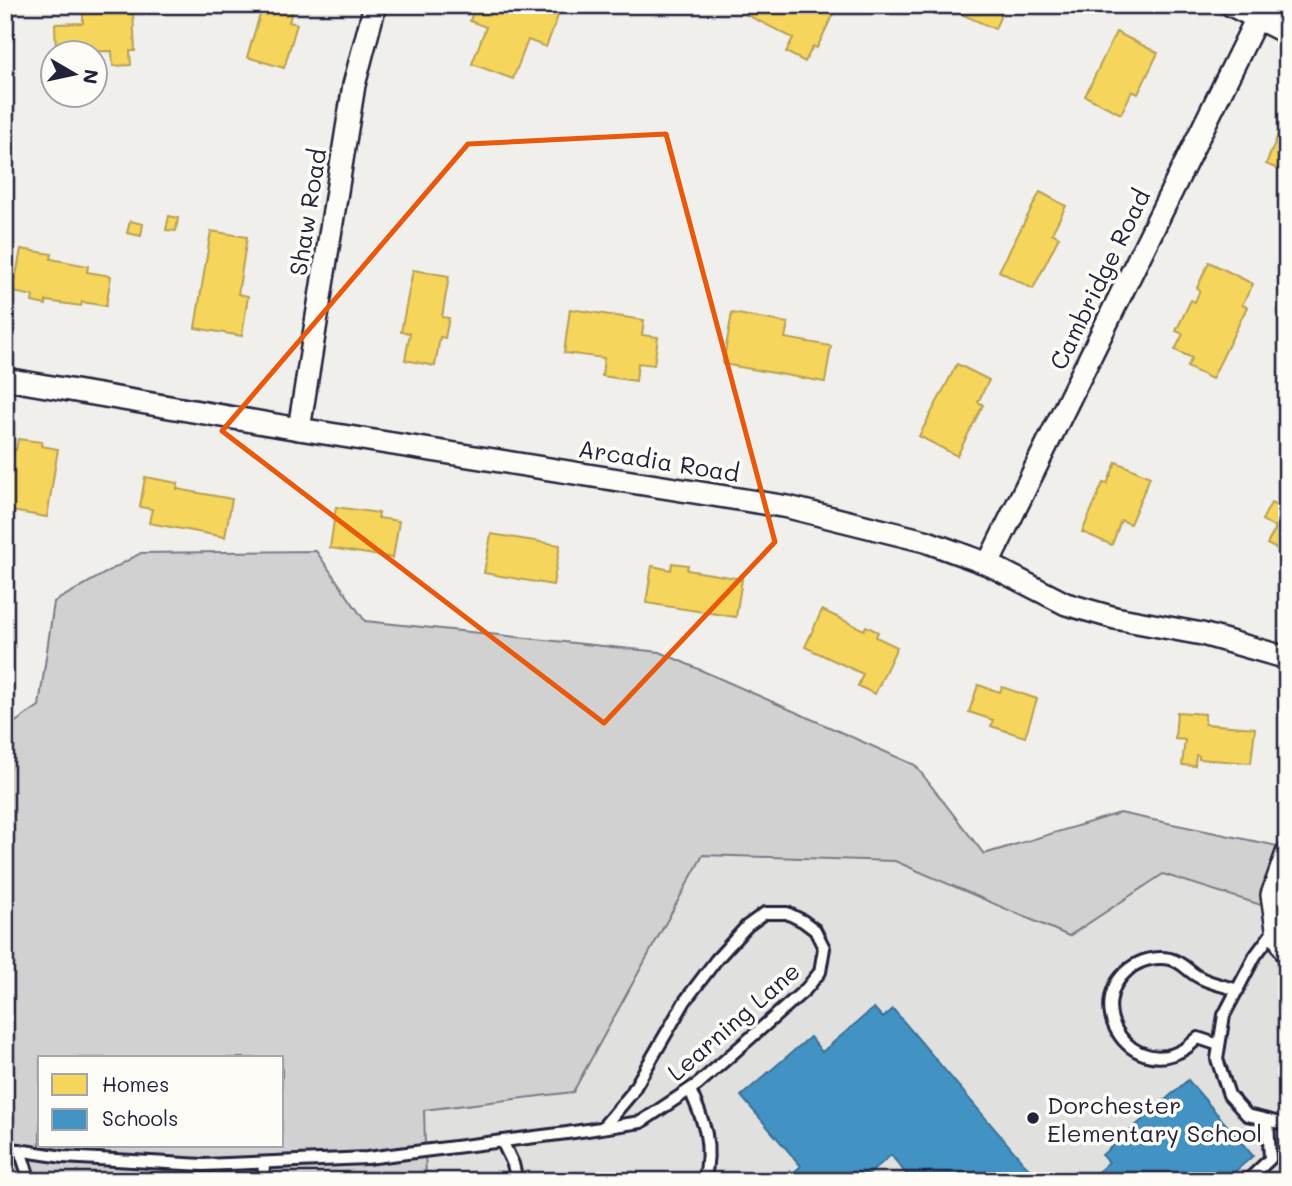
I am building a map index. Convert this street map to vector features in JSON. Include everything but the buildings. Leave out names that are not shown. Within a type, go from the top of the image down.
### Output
[{"type":"street","name":"Shaw Road","points":[[299,429],[354,85],[375,5]]},
{"type":"street","points":[[1231,5],[1287,33]]},
{"type":"street","name":"Cambridge Road","points":[[988,564],[1257,18]]},
{"type":"street","name":"Arcadia Road","points":[[5,379],[788,507],[925,541],[988,564],[1066,604],[1115,618],[1202,634],[1287,658]]},
{"type":"street","points":[[1287,853],[1272,895],[1278,935],[1287,953]]},
{"type":"lane","name":"Learning Lane","points":[[5,1148],[63,1157],[189,1164],[264,1163],[367,1158],[502,1141],[640,1122],[698,1084],[806,989],[820,972],[824,948],[815,930],[787,913],[765,913],[747,926],[716,960],[685,1001],[631,1094],[603,1127]]},
{"type":"lane","points":[[1277,926],[1255,956],[1224,1015],[1217,1059],[1229,1095],[1247,1115],[1280,1123],[1287,1121]]},
{"type":"lane","points":[[1219,1045],[1198,1038],[1173,1055],[1157,1057],[1142,1054],[1118,1035],[1110,1006],[1114,989],[1123,974],[1136,964],[1152,958],[1169,959],[1185,965],[1198,977],[1238,990]]},
{"type":"lane","points":[[690,1090],[708,1135],[708,1165],[704,1181]]},
{"type":"lane","points":[[1247,1181],[1270,1159],[1268,1120]]},
{"type":"lane","points":[[502,1141],[513,1164],[517,1181]]},
{"type":"lane","points":[[20,1150],[29,1181]]},
{"type":"lane","points":[[263,1181],[264,1163]]},
{"type":"highlighted area","points":[[666,134],[775,542],[604,723],[222,431],[468,144]]},
{"type":"shaded area","points":[[316,551],[365,621],[660,652],[915,765],[984,854],[1120,813],[1287,848],[1287,953],[1274,909],[1163,874],[1069,936],[895,861],[703,855],[573,1092],[424,1110],[426,1181],[5,1181],[5,729],[39,706],[54,602],[141,553]]},
{"type":"shaded area","points":[[703,855],[895,861],[1069,936],[1163,874],[1274,909],[1287,953],[1287,1181],[426,1181],[423,1110],[573,1091]]},
{"type":"place","name":"Dorchester Elementary School","points":[[1033,1118]]}]
